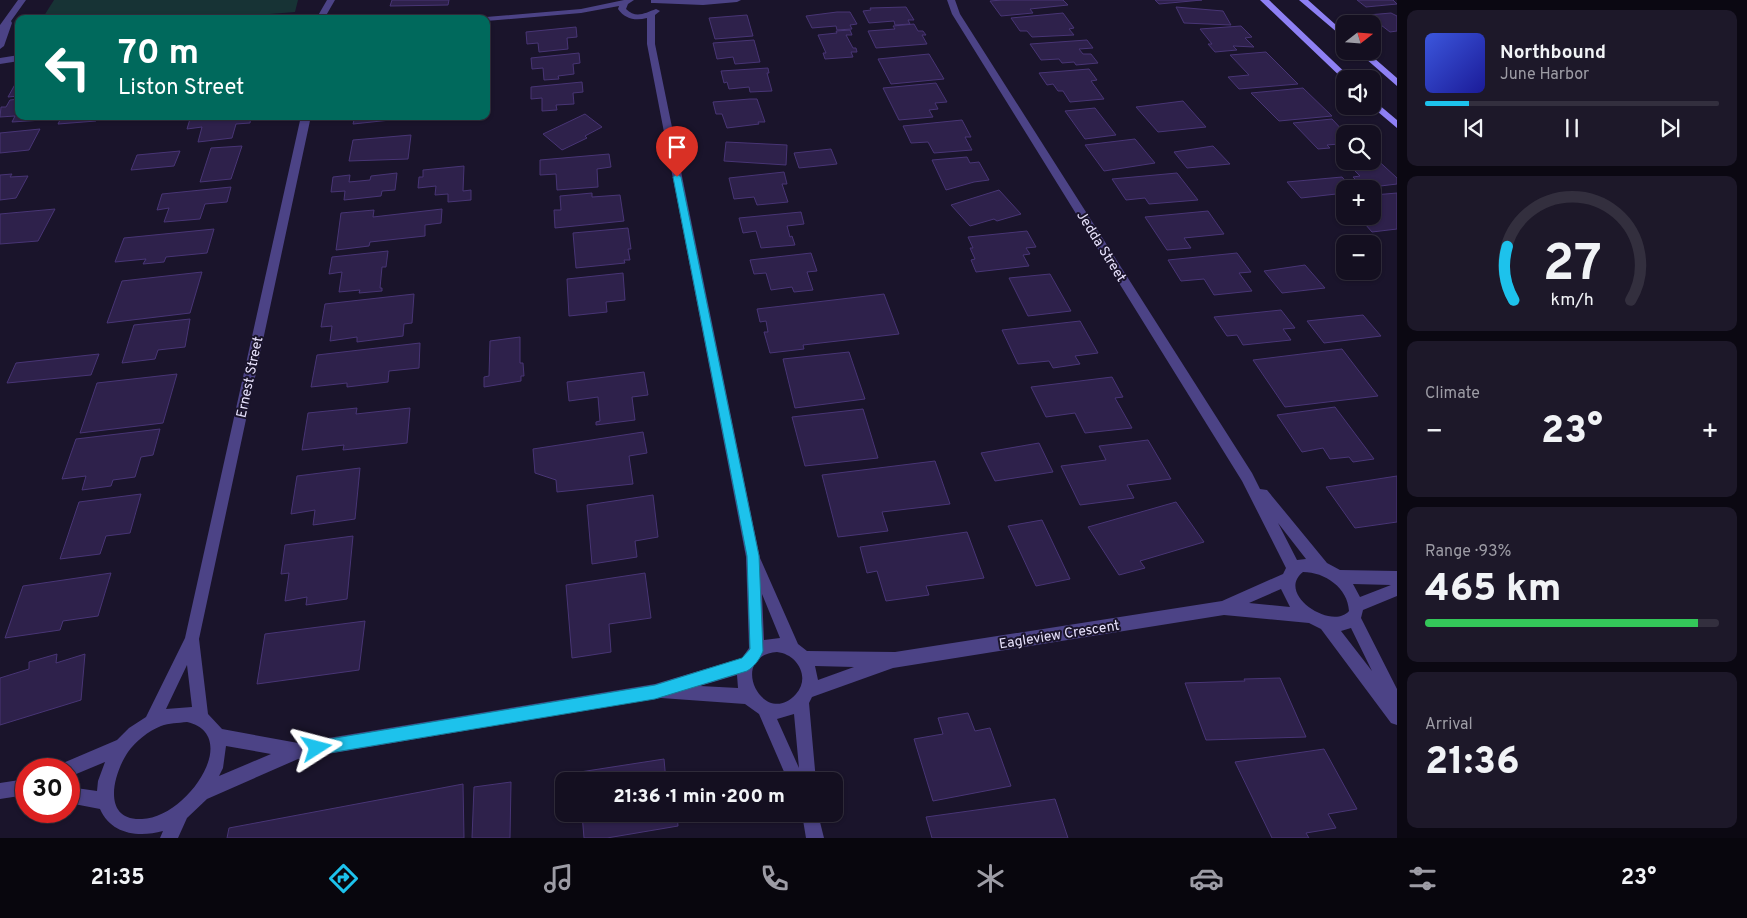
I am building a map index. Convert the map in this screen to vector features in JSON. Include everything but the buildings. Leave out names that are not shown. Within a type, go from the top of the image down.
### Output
[{"type":"street","points":[[0,31],[9,21],[22,0]]},
{"type":"street","points":[[653,1],[703,3],[737,0]]},
{"type":"street","name":"Jedda Street","points":[[941,0],[956,14]]},
{"type":"street","name":"Jedda Street","points":[[951,0],[956,14],[1248,477],[1323,568]]},
{"type":"street","points":[[1264,0],[1338,70]]},
{"type":"street","points":[[1303,0],[1336,29]]},
{"type":"street","points":[[331,1],[333,14]]},
{"type":"street","points":[[322,15],[331,1]]},
{"type":"street","points":[[650,44],[654,14],[658,6],[653,1]]},
{"type":"street","points":[[490,19],[581,11],[627,2]]},
{"type":"street","points":[[626,14],[622,9],[627,2]]},
{"type":"street","points":[[581,11],[626,14],[636,17],[703,3]]},
{"type":"street","points":[[636,17],[650,44],[753,556],[756,651],[747,664],[744,674],[745,686],[757,704],[775,712],[785,712],[805,697]]},
{"type":"street","points":[[1,53],[9,21]]},
{"type":"street","points":[[1,53],[15,54]]},
{"type":"street","points":[[1,53],[15,57]]},
{"type":"street","points":[[1371,60],[1397,83]]},
{"type":"street","points":[[1381,110],[1397,125]]},
{"type":"street","name":"Ernest Street","points":[[152,721],[192,639],[305,120]]},
{"type":"street","name":"Jedda Street","points":[[1248,477],[1290,574]]},
{"type":"street","points":[[753,556],[797,654],[808,668],[805,697],[808,772]]},
{"type":"street","points":[[1397,589],[1355,611],[1347,622],[1338,624],[1326,623],[1309,616],[1292,598],[1288,588],[1290,574],[1301,565],[1323,568],[1339,577],[1354,596],[1355,611],[1397,706]]},
{"type":"street","name":"Eagleview Crescent","points":[[1223,608],[1290,574]]},
{"type":"street","points":[[1339,577],[1397,578]]},
{"type":"street","name":"Eagleview Crescent","points":[[797,654],[895,660],[1223,608],[1309,616]]},
{"type":"street","points":[[1326,623],[1397,717]]},
{"type":"street","name":"Ernest Street","points":[[192,639],[201,718]]},
{"type":"street","points":[[756,651],[774,645],[797,654]]},
{"type":"street","name":"Eagleview Crescent","points":[[805,697],[895,660]]},
{"type":"street","points":[[205,791],[298,751],[655,692],[747,664]]},
{"type":"street","points":[[655,692],[751,696]]},
{"type":"street","points":[[765,709],[792,772]]},
{"type":"street","points":[[187,714],[201,718],[210,726],[216,736],[219,752],[214,772],[205,791],[194,804],[179,816],[159,826],[123,832],[111,816],[104,801],[105,783],[112,764],[122,746],[136,732],[152,721],[170,715],[187,714]]},
{"type":"street","points":[[216,736],[298,751]]},
{"type":"street","points":[[80,764],[122,746]]},
{"type":"street","points":[[0,791],[15,789]]},
{"type":"street","points":[[80,797],[104,801]]},
{"type":"street","points":[[169,838],[179,816]]},
{"type":"street","points":[[812,822],[815,838]]},
{"type":"green space","points":[[54,0],[298,0],[295,12],[256,15],[45,15]]},
{"type":"route","points":[[317,748],[655,692],[747,664],[756,651],[753,556],[677,177]]}]
